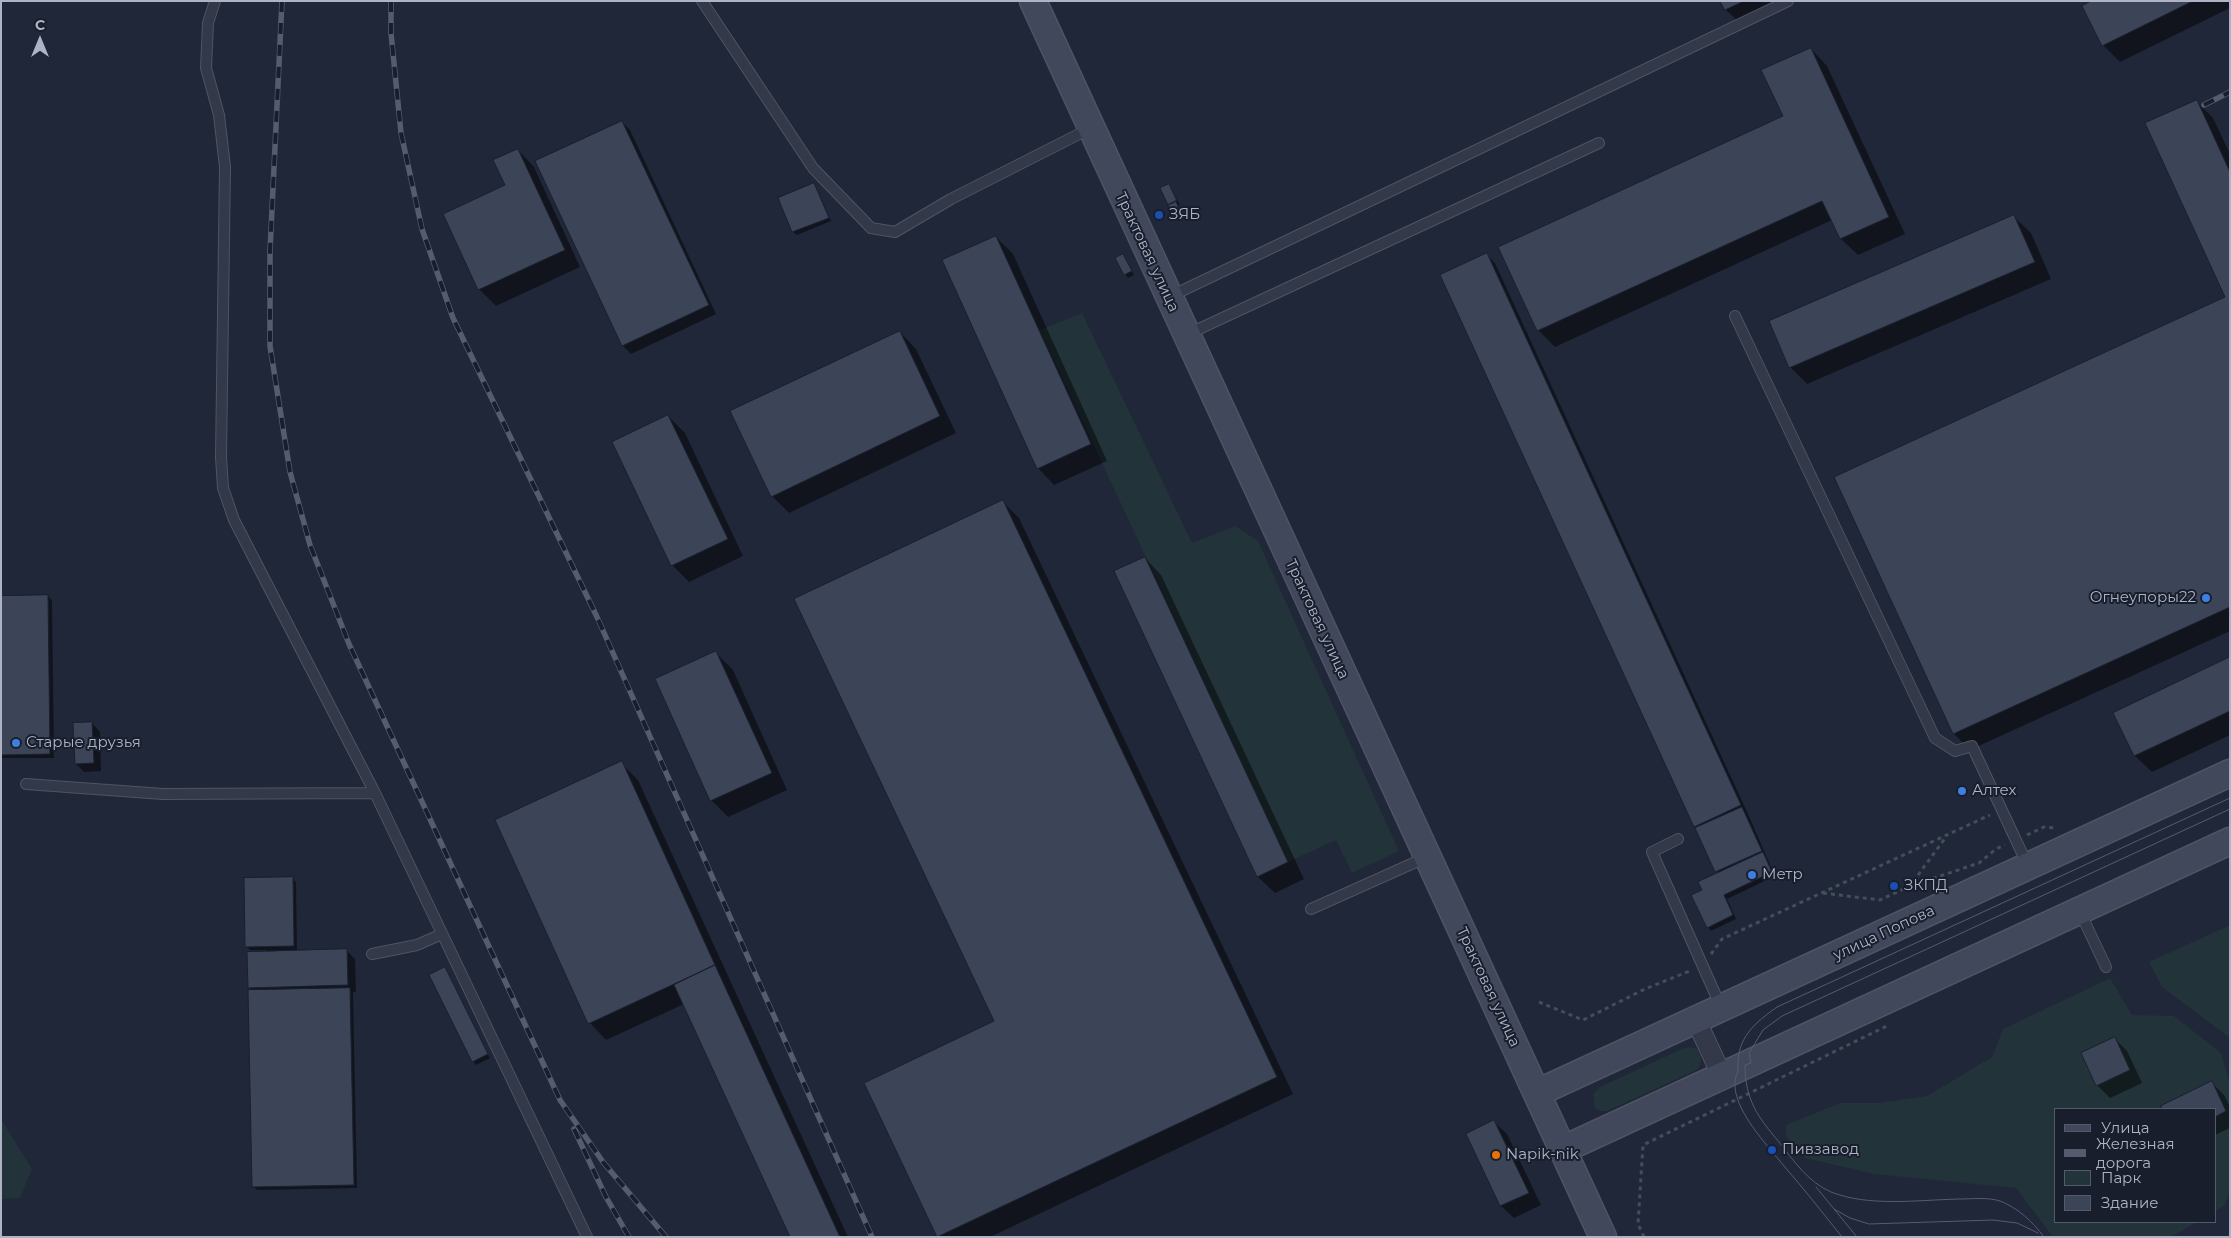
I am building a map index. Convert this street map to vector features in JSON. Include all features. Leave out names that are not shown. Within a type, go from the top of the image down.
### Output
[{"type":"main road","name":"Трактовая улица","points":[[1033,1],[1185,335],[1564,1149],[1603,1237]]},
{"type":"main road","name":"улица Попова","points":[[1537,1093],[2230,773]]},
{"type":"main road","points":[[1564,1149],[2230,841]]},
{"type":"street","points":[[1696,1020],[1722,1076]]},
{"type":"lane","points":[[216,1],[208,23],[206,68],[219,115],[225,167],[222,488],[234,520],[375,793],[587,1237]]},
{"type":"lane","points":[[702,1],[813,168],[871,228],[895,232],[951,199],[1091,128]]},
{"type":"lane","points":[[1168,297],[1788,1]]},
{"type":"lane","points":[[1185,335],[1600,144]]},
{"type":"lane","points":[[1736,316],[1935,738],[1955,751],[1972,746],[2028,866]]},
{"type":"lane","points":[[26,784],[163,794],[375,793]]},
{"type":"lane","points":[[1678,839],[1652,852],[1722,1008]]},
{"type":"lane","points":[[1312,909],[1428,857]]},
{"type":"lane","points":[[2079,911],[2106,967]]},
{"type":"lane","points":[[372,954],[416,945],[442,934]]},
{"type":"path","points":[[1539,1002],[1583,1020],[1645,989],[1703,966],[1722,939],[2002,810]]},
{"type":"path","points":[[1823,892],[1880,900],[1910,886],[1979,863],[1996,849],[2044,827],[2055,828]]},
{"type":"path","points":[[1910,886],[1948,835]]},
{"type":"path","points":[[1643,1145],[1638,1224],[1644,1237]]},
{"type":"green space","points":[[1082,313],[1192,543],[1235,526],[1258,541],[1399,851],[1352,873],[1336,840],[1288,862],[1040,330]]},
{"type":"green space","points":[[2230,925],[2230,1038],[2162,987],[2149,962]]},
{"type":"green space","points":[[2110,978],[2132,1015],[2174,1016],[2221,1053],[2230,1083],[2230,1193],[2224,1206],[2216,1210],[2216,1108],[2054,1108],[2054,1223],[2195,1223],[2171,1237],[2053,1237],[2016,1188],[1874,1174],[1805,1158],[1786,1136],[1786,1125],[1840,1103],[1879,1103],[1927,1096],[1992,1057],[2003,1029]]},
{"type":"green space","points":[[1692,1047],[1697,1049],[1701,1057],[1697,1070],[1607,1111],[1600,1111],[1595,1108],[1593,1094],[1600,1087],[1684,1048]]},
{"type":"green space","points":[[1,1119],[32,1169],[20,1198],[1,1199]]},
{"type":"building","points":[[1720,1],[1744,1],[1725,10]]},
{"type":"building","points":[[2091,1],[2193,1],[2102,46],[2082,6]]},
{"type":"building","points":[[1811,48],[1889,217],[1840,239],[1822,201],[1537,331],[1498,247],[1783,116],[1761,70]]},
{"type":"building","points":[[2197,100],[2230,172],[2230,607],[1953,734],[1834,477],[2225,297],[2145,123]]},
{"type":"building","points":[[622,121],[709,305],[622,346],[535,161]]},
{"type":"building","points":[[518,149],[565,250],[478,290],[443,214],[505,185],[493,160]]},
{"type":"building","points":[[814,183],[829,218],[792,232],[778,198]]},
{"type":"building","points":[[1169,184],[1177,201],[1168,205],[1160,188]]},
{"type":"building","points":[[1176,201],[1180,212],[1173,215],[1168,205]]},
{"type":"building","points":[[2014,215],[2035,262],[1789,368],[1769,321]]},
{"type":"building","points":[[996,236],[1091,444],[1037,469],[942,260]]},
{"type":"building","points":[[1487,253],[1741,805],[1694,827],[1440,275]]},
{"type":"building","points":[[1123,254],[1132,271],[1124,275],[1115,258]]},
{"type":"building","points":[[900,331],[940,416],[771,497],[730,411]]},
{"type":"building","points":[[668,415],[728,539],[671,566],[612,442]]},
{"type":"building","points":[[1003,500],[1277,1077],[937,1237],[864,1083],[994,1021],[794,599]]},
{"type":"building","points":[[1145,557],[1288,862],[1257,877],[1114,571]]},
{"type":"building","points":[[48,595],[50,754],[1,755],[1,596]]},
{"type":"building","points":[[716,651],[772,773],[710,801],[655,679]]},
{"type":"building","points":[[2230,657],[2230,711],[2134,756],[2113,713]]},
{"type":"building","points":[[92,722],[94,763],[75,764],[73,723]]},
{"type":"building","points":[[622,761],[715,965],[588,1024],[495,820]]},
{"type":"building","points":[[1742,807],[1762,851],[1715,872],[1695,828]]},
{"type":"building","points":[[1763,852],[1772,872],[1724,895],[1733,915],[1707,928],[1691,895],[1702,890],[1698,882]]},
{"type":"building","points":[[293,877],[294,946],[245,947],[244,878]]},
{"type":"building","points":[[347,949],[348,985],[248,988],[247,952]]},
{"type":"building","points":[[715,965],[840,1237],[790,1237],[674,985]]},
{"type":"building","points":[[445,967],[488,1054],[472,1062],[429,975]]},
{"type":"building","points":[[350,988],[354,1185],[252,1187],[248,990]]},
{"type":"building","points":[[2115,1037],[2130,1070],[2096,1086],[2081,1053]]},
{"type":"building","points":[[2212,1081],[2226,1111],[2216,1116],[2216,1108],[2162,1108],[2161,1106]]},
{"type":"building","points":[[1494,1120],[1529,1193],[1500,1206],[1466,1134]]},
{"type":"tram line","points":[[1842,1237],[1761,1138],[1739,1103],[1735,1081],[1738,1071],[1738,1056],[1744,1039],[1755,1025],[1777,1007],[2230,798]]},
{"type":"tram line","points":[[2044,1237],[2030,1220],[2019,1211],[2000,1201],[1980,1198],[1894,1202],[1861,1200],[1846,1197],[1823,1188],[1808,1177],[1796,1164],[1754,1107],[1747,1088],[1745,1065],[1751,1063],[1749,1053],[1763,1030],[1782,1016],[2230,809]]},
{"type":"tram line","points":[[1816,1187],[1857,1237]]},
{"type":"tram line","points":[[1834,1209],[1850,1218],[1869,1224],[1993,1220],[2017,1223],[2038,1233]]},
{"type":"railway","points":[[282,1],[270,251],[270,346],[290,472],[310,545],[349,644],[560,1100],[603,1162],[666,1237]]},
{"type":"railway","points":[[391,1],[391,33],[401,133],[422,229],[453,318],[597,617],[872,1237]]},
{"type":"railway","points":[[2204,105],[2230,92]]},
{"type":"railway","points":[[574,1129],[606,1197],[629,1237]]},
{"type":"place","name":"ЗЯБ","points":[[1159,215]]},
{"type":"place","name":"Огнеупоры22","points":[[2206,598]]},
{"type":"place","name":"Старые друзья","points":[[16,743]]},
{"type":"place","name":"Алтех","points":[[1962,791]]},
{"type":"place","name":"Метр","points":[[1752,875]]},
{"type":"place","name":"ЗКПД","points":[[1894,886]]},
{"type":"place","name":"Пивзавод","points":[[1772,1150]]},
{"type":"place","name":"Napik-nik","points":[[1496,1155]]}]
